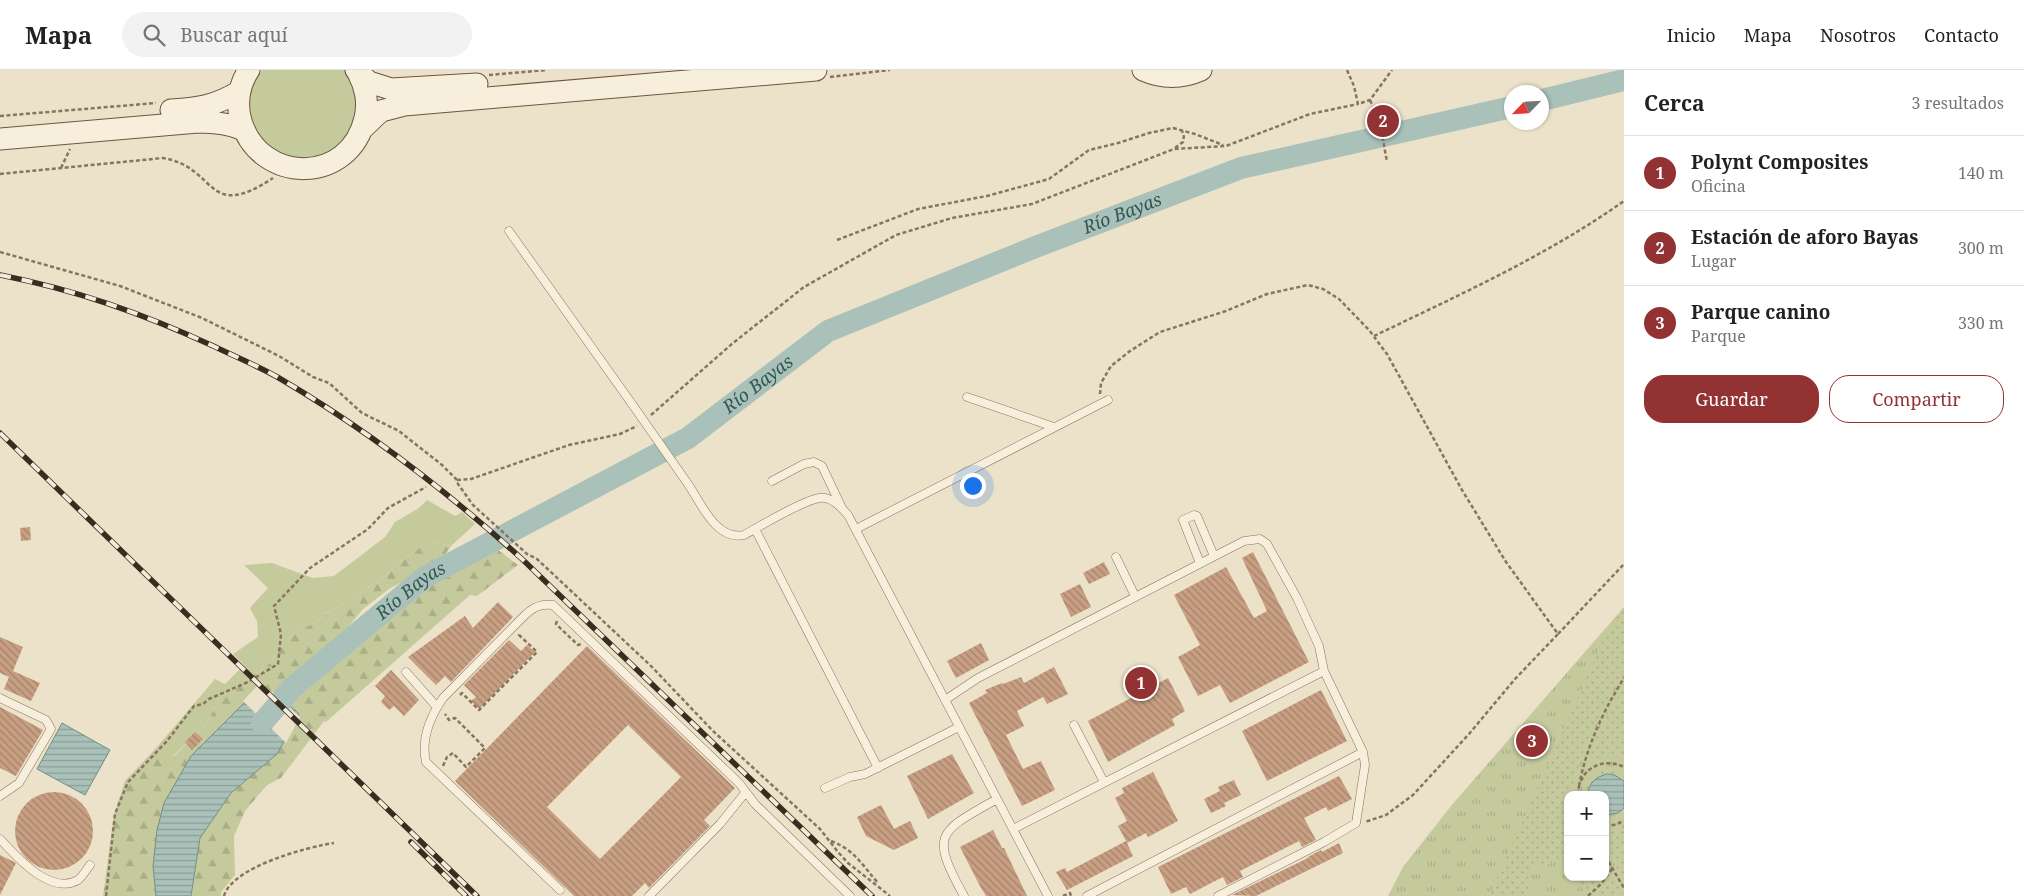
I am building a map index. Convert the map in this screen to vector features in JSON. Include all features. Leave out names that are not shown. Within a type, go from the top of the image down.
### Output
[{"type":"street","points":[[249,70],[244,77],[240,91],[240,117],[244,130],[258,151],[281,165],[304,169],[329,164],[349,149],[362,128],[373,116],[381,111],[404,105],[816,70]]},
{"type":"street","points":[[357,70],[376,86],[400,90],[652,70]]},
{"type":"street","points":[[357,70],[365,88],[367,109],[362,128]]},
{"type":"street","points":[[1143,70],[1154,75],[1172,78],[1201,70]]},
{"type":"street","points":[[0,124],[197,108],[223,101],[240,91]]},
{"type":"street","points":[[0,139],[198,122],[217,122],[236,126],[244,130]]},
{"type":"lane","points":[[509,231],[717,526],[724,533],[735,537],[744,535],[806,502],[820,498],[831,500],[841,506]]},
{"type":"lane","points":[[968,397],[1054,427]]},
{"type":"lane","points":[[856,529],[1104,402]]},
{"type":"lane","points":[[772,481],[814,462],[822,466],[841,506],[856,529],[1048,896]]},
{"type":"lane","points":[[1200,563],[1183,520],[1194,515],[1196,516],[1214,556]]},
{"type":"lane","points":[[755,529],[878,768]]},
{"type":"lane","points":[[945,700],[978,678],[1214,556],[1252,539],[1260,539],[1267,544],[1297,598],[1320,646],[1324,671],[1363,752],[1365,765],[1356,822],[1324,842],[1218,896]]},
{"type":"lane","points":[[1116,557],[1135,596]]},
{"type":"lane","points":[[560,890],[426,762],[424,753],[426,738],[437,707],[452,688],[531,609],[543,604],[553,605],[739,783],[745,793],[850,896]]},
{"type":"lane","points":[[1013,829],[1324,671]]},
{"type":"lane","points":[[406,672],[437,707]]},
{"type":"lane","points":[[0,698],[46,720],[51,729],[20,783],[0,796]]},
{"type":"lane","points":[[1074,724],[1104,782]]},
{"type":"lane","points":[[825,788],[850,777],[865,774],[960,727]]},
{"type":"lane","points":[[1087,896],[1363,752]]},
{"type":"lane","points":[[649,896],[720,824],[745,793]]},
{"type":"lane","points":[[964,896],[945,856],[943,844],[946,834],[953,825],[997,799]]},
{"type":"lane","points":[[0,840],[24,864],[52,883],[66,883],[78,880],[90,865]]},
{"type":"path","points":[[1347,70],[1354,86],[1358,104]]},
{"type":"path","points":[[1174,149],[1226,146],[1310,114],[1370,100],[1392,70]]},
{"type":"path","points":[[1370,100],[1380,125],[1387,162]]},
{"type":"path","points":[[0,116],[158,103]]},
{"type":"path","points":[[837,240],[918,209],[986,196],[1049,179],[1089,150],[1118,144],[1150,133],[1173,128],[1226,146]]},
{"type":"path","points":[[651,416],[733,343],[804,287],[896,235],[952,218],[1032,204],[1174,149],[1183,142],[1184,135],[1182,131]]},
{"type":"path","points":[[61,168],[72,146]]},
{"type":"path","points":[[0,174],[169,159],[186,165],[211,187],[232,196],[244,195],[255,190],[277,175],[281,165]]},
{"type":"path","points":[[1374,336],[1490,281],[1590,225],[1624,201]]},
{"type":"path","points":[[0,252],[120,286],[202,318],[279,356],[313,377],[330,383],[362,414],[399,431],[442,465],[457,480],[473,504],[527,554],[537,559],[651,666],[706,724],[820,829],[848,862],[882,888]]},
{"type":"path","points":[[1104,402],[1101,383],[1110,366],[1160,332],[1226,311],[1267,294],[1308,285],[1323,288],[1339,299],[1374,336],[1388,354],[1462,490],[1506,562],[1558,634]]},
{"type":"path","points":[[457,480],[471,479],[569,445],[620,434],[643,421]]},
{"type":"path","points":[[106,896],[115,814],[128,782],[167,741],[194,706],[203,704],[208,699],[248,682],[278,664],[281,634],[274,606],[310,568],[368,529],[388,508],[426,487]]},
{"type":"path","points":[[1356,822],[1364,822],[1386,815],[1413,795],[1469,734],[1515,679],[1624,564]]},
{"type":"path","points":[[557,617],[556,624],[578,645],[586,644]]},
{"type":"path","points":[[456,699],[462,693],[479,710],[537,652],[519,635],[525,628]]},
{"type":"path","points":[[1578,791],[1582,767],[1594,737],[1612,696],[1624,678]]},
{"type":"path","points":[[442,768],[447,757],[453,753],[466,767],[485,748],[455,718],[449,720],[445,716],[446,709]]},
{"type":"path","points":[[1579,786],[1583,776],[1591,768],[1600,764],[1611,763],[1624,767]]},
{"type":"path","points":[[1609,825],[1624,821]]},
{"type":"path","points":[[829,841],[854,853],[890,896]]},
{"type":"path","points":[[224,896],[235,880],[246,872],[291,852],[334,843]]},
{"type":"path","points":[[1609,862],[1624,888]]},
{"type":"path","points":[[1588,896],[1601,884],[1613,868]]},
{"type":"path","points":[[1063,896],[1070,893],[1071,896]]},
{"type":"green space","points":[[262,70],[346,70],[357,94],[357,106],[347,138],[329,154],[309,160],[288,157],[270,147],[257,131],[249,112],[250,91]]},
{"type":"green space","points":[[427,500],[455,516],[462,512],[475,524],[451,546],[430,541],[401,561],[380,580],[288,639],[269,664],[221,697],[206,724],[172,757],[157,747],[215,679],[225,684],[244,665],[233,654],[258,637],[257,621],[250,608],[268,588],[244,565],[272,563],[313,578],[334,576],[385,537],[395,522],[419,508]]},
{"type":"green space","points":[[430,541],[451,546],[440,562],[389,589],[363,609],[349,626],[359,632],[381,619],[436,577],[497,549],[518,565],[477,596],[470,595],[326,722],[324,721],[281,778],[267,785],[245,811],[234,836],[235,875],[221,892],[221,896],[191,896],[200,838],[231,793],[277,754],[299,714],[289,705],[259,688],[224,723],[157,830],[153,866],[156,896],[103,896],[114,814],[125,781],[157,747],[173,757],[206,724],[221,697],[269,664],[288,639],[380,580],[401,561]]},
{"type":"green space","points":[[1624,607],[1624,896],[1388,896],[1403,867],[1451,806]]},
{"type":"green space","points":[[1624,607],[1624,669],[1585,746],[1576,773],[1574,791],[1564,791],[1564,862],[1561,858],[1551,859],[1551,864],[1536,865],[1530,868],[1528,879],[1529,896],[1489,896],[1607,632]]},
{"type":"green space","points":[[1624,685],[1624,759],[1606,757],[1589,760],[1597,734]]},
{"type":"green space","points":[[1607,769],[1623,774],[1624,781],[1620,777],[1588,791],[1583,791],[1587,781],[1597,772]]},
{"type":"green space","points":[[1624,828],[1624,881],[1609,854],[1609,830]]},
{"type":"green space","points":[[1614,875],[1624,896],[1594,896],[1609,881]]},
{"type":"green space","points":[[1578,881],[1598,881],[1586,895]]},
{"type":"water","points":[[259,688],[289,705],[299,714],[277,754],[231,793],[200,838],[191,896],[156,896],[153,866],[157,830],[164,803],[191,756]]},
{"type":"water","points":[[62,723],[110,750],[85,795],[37,769]]},
{"type":"water","points":[[1607,774],[1614,775],[1624,781],[1624,808],[1618,813],[1609,814],[1609,791],[1588,791],[1593,781]]},
{"type":"pier","points":[[257,686],[273,692],[300,717],[286,743],[243,701]]},
{"type":"building","points":[[30,527],[31,540],[21,541],[20,528]]},
{"type":"building","points":[[1253,552],[1309,662],[1230,703],[1220,685],[1198,696],[1178,657],[1200,645],[1174,595],[1226,567],[1254,618],[1267,611],[1242,558]]},
{"type":"building","points":[[1104,562],[1110,574],[1089,584],[1083,573]]},
{"type":"building","points":[[1080,584],[1091,607],[1071,617],[1060,594]]},
{"type":"building","points":[[498,602],[513,617],[451,682],[445,676],[436,685],[408,657],[465,616],[473,628]]},
{"type":"building","points":[[0,637],[23,647],[13,671],[40,683],[31,701],[4,689],[9,677],[0,673]]},
{"type":"building","points":[[509,640],[521,651],[527,645],[535,652],[479,709],[471,701],[476,697],[464,685]]},
{"type":"building","points":[[981,643],[989,660],[956,678],[947,661]]},
{"type":"building","points":[[587,646],[735,788],[704,820],[710,826],[649,888],[645,883],[632,896],[574,896],[455,781]],"holes":[[[628,725],[681,777],[600,859],[547,807]]]},
{"type":"building","points":[[1054,667],[1068,694],[1047,704],[1043,697],[1017,711],[1024,726],[1006,735],[1023,769],[1041,761],[1055,790],[1022,806],[969,703],[987,693],[985,690],[1021,677],[1024,683]]},
{"type":"building","points":[[391,670],[419,700],[404,716],[394,706],[389,710],[381,702],[385,696],[375,686]]},
{"type":"building","points":[[1168,678],[1185,711],[1172,719],[1175,725],[1108,762],[1088,721]]},
{"type":"building","points":[[1321,690],[1347,741],[1267,781],[1242,731]]},
{"type":"building","points":[[0,707],[43,730],[16,776],[0,768]]},
{"type":"building","points":[[195,732],[203,739],[192,750],[185,742]]},
{"type":"building","points":[[952,754],[974,793],[928,819],[907,776]]},
{"type":"building","points":[[1153,772],[1178,821],[1148,837],[1146,833],[1127,843],[1133,856],[1067,890],[1056,872],[1065,868],[1067,872],[1126,841],[1118,826],[1127,821],[1115,798],[1124,793],[1122,788]]},
{"type":"building","points":[[1339,776],[1352,799],[1328,811],[1326,807],[1304,818],[1316,840],[1302,847],[1299,841],[1240,871],[1243,877],[1227,885],[1223,877],[1190,894],[1186,887],[1171,894],[1158,867]]},
{"type":"building","points":[[1234,780],[1241,795],[1224,803],[1226,806],[1211,813],[1204,799],[1220,791],[1218,787]]},
{"type":"building","points":[[54,792],[69,795],[82,803],[90,816],[93,831],[90,846],[82,859],[69,867],[54,870],[39,867],[26,859],[18,846],[15,831],[18,816],[26,803],[39,795]]},
{"type":"building","points":[[881,805],[894,829],[910,821],[918,838],[894,850],[866,836],[857,817]]},
{"type":"building","points":[[993,830],[1002,848],[1004,848],[1027,896],[986,896],[981,888],[960,847]]},
{"type":"building","points":[[1339,843],[1343,853],[1256,896],[1232,895],[1321,850],[1322,852]]},
{"type":"building","points":[[0,855],[16,863],[0,895]]},
{"type":"waterway","name":"Río Bayas","points":[[1549,98],[1624,80]]},
{"type":"waterway","name":"Río Bayas","points":[[262,723],[293,687],[425,577],[688,438],[828,331],[1033,248],[1241,168],[1504,109]]},
{"type":"railway","points":[[0,275],[82,295],[185,333],[279,378],[343,418],[405,462],[465,509],[522,559],[872,896]]},
{"type":"railway","points":[[0,433],[477,896]]},
{"type":"railway","points":[[411,842],[466,896]]},
{"type":"place","name":"Estación de aforo Bayas","points":[[1383,121]]},
{"type":"place","name":"Polynt Composites","points":[[1141,683]]},
{"type":"place","name":"Parque canino","points":[[1532,741]]}]
